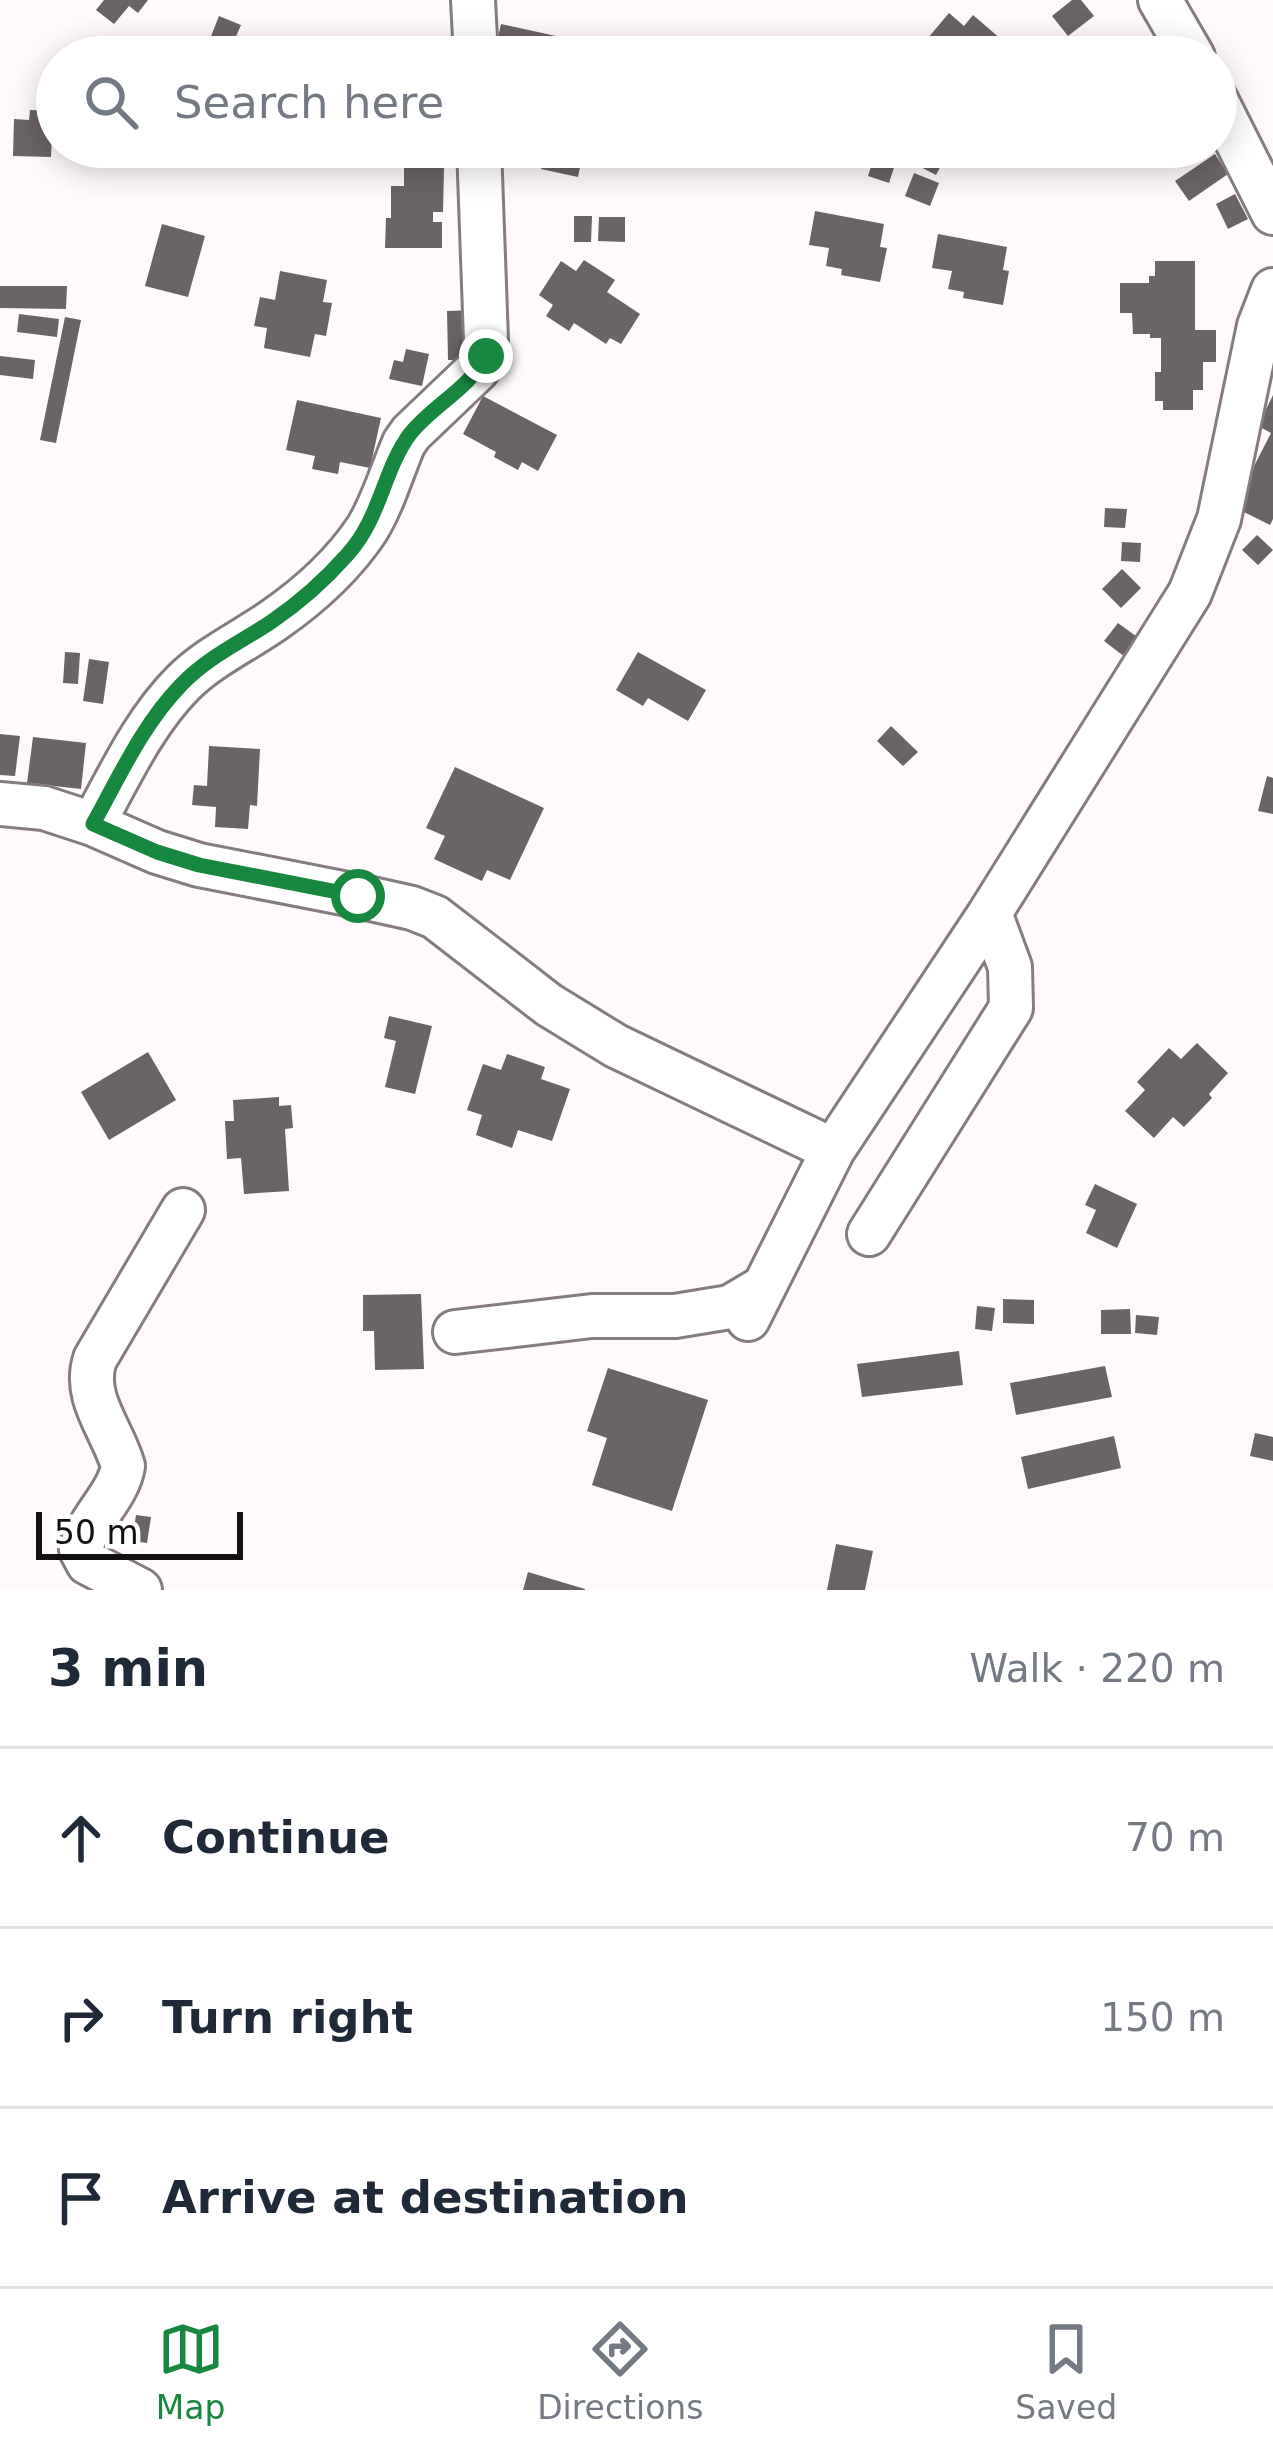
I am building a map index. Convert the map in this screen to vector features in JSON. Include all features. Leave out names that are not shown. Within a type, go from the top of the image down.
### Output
[{"type":"street","points":[[473,0],[475,36]]},
{"type":"street","points":[[1160,0],[1181,36]]},
{"type":"street","points":[[1237,125],[1260,152],[1273,213]]},
{"type":"street","points":[[93,824],[126,763],[181,684],[319,585],[351,551],[369,525],[404,443],[484,362],[480,168]]},
{"type":"street","points":[[455,1332],[592,1316],[675,1316],[755,1303],[833,1150],[990,913],[1190,593],[1219,519],[1259,326],[1273,290]]},
{"type":"street","points":[[0,804],[44,808],[199,865],[358,896],[435,917],[549,1005],[616,1046],[833,1150]]},
{"type":"street","points":[[869,1234],[1011,1008],[1010,968],[990,913]]},
{"type":"street","points":[[140,1590],[88,1563],[80,1550],[122,1471],[122,1460],[94,1397],[91,1375],[95,1359],[183,1210]]},
{"type":"building","points":[[104,0],[148,0],[138,13],[129,6],[114,24],[96,10]]},
{"type":"building","points":[[1072,0],[1081,0],[1094,16],[1068,36],[1052,16]]},
{"type":"building","points":[[949,13],[964,26],[973,15],[998,36],[930,36]]},
{"type":"building","points":[[219,16],[241,25],[236,36],[211,36]]},
{"type":"building","points":[[501,24],[556,36],[498,36]]},
{"type":"building","points":[[30,110],[36,110],[36,157],[13,156],[14,119],[29,120]]},
{"type":"building","points":[[404,168],[444,168],[443,212],[433,212],[433,222],[442,222],[442,248],[385,248],[391,186],[404,186]]},
{"type":"building","points":[[541,168],[580,168],[578,177]]},
{"type":"building","points":[[871,168],[894,168],[889,183],[868,176]]},
{"type":"building","points":[[1194,168],[1224,168],[1228,174],[1189,201],[1175,181]]},
{"type":"building","points":[[914,173],[939,183],[930,206],[905,196]]},
{"type":"building","points":[[1235,194],[1248,219],[1228,229],[1216,204]]},
{"type":"building","points":[[815,211],[884,224],[880,247],[887,248],[880,282],[841,275],[842,269],[826,266],[829,248],[809,245]]},
{"type":"building","points":[[574,216],[592,216],[591,242],[574,242]]},
{"type":"building","points":[[599,217],[625,217],[625,242],[598,241]]},
{"type":"building","points":[[162,224],[205,236],[188,297],[145,286]]},
{"type":"building","points":[[938,234],[1007,247],[1003,270],[1009,271],[1003,305],[963,298],[964,292],[948,289],[952,271],[932,268]]},
{"type":"building","points":[[584,260],[615,280],[607,292],[640,314],[621,344],[610,338],[606,344],[574,323],[569,331],[546,316],[553,305],[539,295],[561,261],[576,271]]},
{"type":"building","points":[[1155,261],[1195,261],[1195,330],[1216,330],[1216,362],[1203,362],[1203,390],[1193,390],[1193,410],[1163,410],[1163,401],[1155,401],[1161,338],[1133,334],[1132,313],[1120,313],[1120,283],[1149,283],[1149,276],[1155,276]]},
{"type":"building","points":[[280,271],[327,280],[323,302],[332,303],[326,336],[315,334],[310,357],[264,348],[267,328],[254,326],[260,297],[275,300]]},
{"type":"building","points":[[0,286],[67,286],[66,309],[0,308]]},
{"type":"building","points":[[476,310],[477,360],[448,360],[447,311]]},
{"type":"building","points":[[19,314],[59,319],[57,337],[17,332]]},
{"type":"building","points":[[65,317],[81,320],[56,443],[40,440]]},
{"type":"building","points":[[406,349],[429,354],[422,386],[389,379],[394,360],[403,362]]},
{"type":"building","points":[[0,356],[35,360],[33,379],[0,375]]},
{"type":"building","points":[[1273,395],[1270,525],[1232,506],[1240,467],[1251,472],[1271,433],[1258,426]]},
{"type":"building","points":[[483,396],[557,435],[538,471],[522,462],[518,470],[463,434]]},
{"type":"building","points":[[297,400],[381,418],[370,468],[340,462],[338,474],[312,469],[315,456],[286,450]]},
{"type":"building","points":[[1105,508],[1127,509],[1125,528],[1104,527]]},
{"type":"building","points":[[1257,535],[1273,550],[1258,565],[1242,550]]},
{"type":"building","points":[[1122,542],[1141,543],[1140,562],[1121,561]]},
{"type":"building","points":[[1122,569],[1141,588],[1121,608],[1102,589]]},
{"type":"building","points":[[1118,623],[1140,639],[1125,657],[1104,641]]},
{"type":"building","points":[[65,652],[80,653],[78,684],[63,683]]},
{"type":"building","points":[[638,652],[706,690],[688,721],[648,698],[643,706],[616,690]]},
{"type":"building","points":[[89,659],[109,662],[103,704],[83,701]]},
{"type":"building","points":[[891,726],[918,752],[903,766],[877,741]]},
{"type":"building","points":[[0,734],[20,736],[15,776],[0,775]]},
{"type":"building","points":[[33,737],[86,743],[81,789],[27,783]]},
{"type":"building","points":[[209,746],[260,749],[257,806],[250,805],[248,829],[215,827],[216,807],[192,805],[194,785],[207,786]]},
{"type":"building","points":[[455,767],[544,808],[510,880],[487,870],[482,881],[434,859],[445,836],[426,828]]},
{"type":"building","points":[[1267,776],[1273,778],[1273,814],[1258,811]]},
{"type":"building","points":[[389,1016],[432,1026],[415,1094],[385,1087],[396,1041],[384,1038]]},
{"type":"building","points":[[1197,1043],[1228,1073],[1184,1127],[1173,1117],[1154,1138],[1125,1111],[1145,1090],[1137,1082],[1169,1048],[1181,1059]]},
{"type":"building","points":[[148,1052],[176,1100],[109,1140],[81,1092]]},
{"type":"building","points":[[507,1054],[545,1067],[541,1079],[570,1089],[552,1141],[518,1130],[512,1148],[476,1135],[482,1115],[467,1110],[483,1064],[501,1070]]},
{"type":"building","points":[[279,1097],[279,1106],[291,1105],[293,1128],[285,1129],[289,1191],[244,1194],[241,1158],[227,1159],[225,1121],[234,1121],[233,1100]]},
{"type":"building","points":[[1095,1184],[1137,1204],[1117,1248],[1086,1233],[1096,1210],[1085,1205]]},
{"type":"building","points":[[421,1294],[424,1369],[375,1370],[374,1331],[363,1331],[363,1295]]},
{"type":"building","points":[[1003,1299],[1034,1300],[1034,1324],[1003,1323]]},
{"type":"building","points":[[977,1306],[995,1308],[992,1331],[975,1329]]},
{"type":"building","points":[[1130,1309],[1131,1334],[1101,1334],[1101,1310]]},
{"type":"building","points":[[1136,1315],[1159,1317],[1157,1335],[1135,1333]]},
{"type":"building","points":[[959,1351],[963,1385],[862,1397],[857,1364]]},
{"type":"building","points":[[1105,1366],[1112,1397],[1016,1415],[1010,1383]]},
{"type":"building","points":[[608,1368],[708,1400],[672,1511],[592,1485],[607,1438],[587,1431]]},
{"type":"building","points":[[1255,1433],[1273,1437],[1273,1461],[1250,1456]]},
{"type":"building","points":[[1114,1436],[1121,1468],[1028,1489],[1021,1457]]},
{"type":"building","points":[[136,1515],[151,1517],[147,1543],[132,1541]]},
{"type":"building","points":[[836,1544],[873,1551],[865,1590],[827,1590]]},
{"type":"building","points":[[528,1572],[585,1589],[585,1590],[523,1590]]},
{"type":"route","points":[[358,896],[199,865],[93,824],[126,763],[181,684],[319,585],[351,551],[369,525],[404,443],[486,356]]}]
